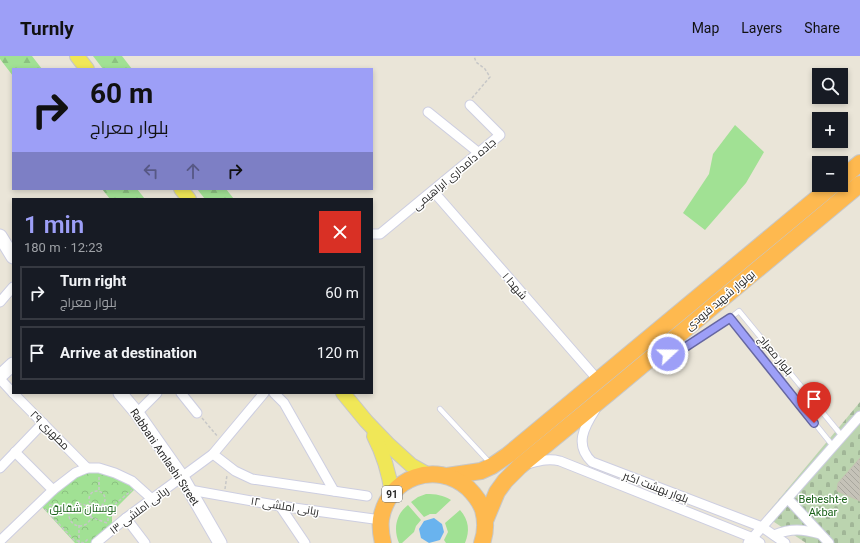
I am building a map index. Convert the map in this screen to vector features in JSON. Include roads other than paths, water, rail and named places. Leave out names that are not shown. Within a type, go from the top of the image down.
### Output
[{"type":"highway","points":[[848,172],[860,163]]},
{"type":"highway","name":"بولوار شهید فرودی","points":[[485,521],[497,492],[505,481],[520,466],[860,184]]},
{"type":"highway","name":"بولوار شهید فرودی","points":[[447,476],[481,471],[492,466],[508,455],[825,192]]},
{"type":"highway","name":"91","points":[[383,543],[381,520],[385,506],[392,494],[402,484],[414,477],[428,474],[438,474],[461,482],[473,492],[481,506],[485,521],[485,537],[482,543]]},
{"type":"main road","points":[[77,56],[86,68]]},
{"type":"main road","points":[[182,190],[188,198]]},
{"type":"main road","points":[[345,394],[366,421],[389,445],[411,465],[428,474]]},
{"type":"main road","points":[[366,421],[382,452],[390,478],[392,494]]},
{"type":"street","name":"جاده دامداری ابراهیمی","points":[[373,234],[380,234],[500,135],[470,105]]},
{"type":"street","points":[[428,112],[479,153]]},
{"type":"street","name":"شهدا ۱","points":[[433,191],[598,380]]},
{"type":"street","points":[[0,236],[12,255]]},
{"type":"street","points":[[0,302],[12,288]]},
{"type":"street","points":[[0,376],[12,365]]},
{"type":"street","name":"مطهری ۲۹","points":[[0,380],[12,392]]},
{"type":"street","name":"مطهری ۲۹","points":[[14,394],[87,468]]},
{"type":"street","name":"Rabbani Amlashi Street","points":[[121,394],[137,413],[182,477],[220,543]]},
{"type":"street","points":[[137,413],[156,394]]},
{"type":"street","points":[[182,394],[197,413]]},
{"type":"street","name":"ربانی املشی ۱۳","points":[[95,542],[213,454],[263,394]]},
{"type":"street","points":[[275,394],[284,403],[334,491]]},
{"type":"street","name":"بلوار بهشت اکبر","points":[[602,398],[586,424],[582,436],[583,449],[586,457],[592,462],[762,527],[785,543]]},
{"type":"street","points":[[754,541],[762,527],[860,416]]},
{"type":"street","points":[[0,468],[43,423]]},
{"type":"street","points":[[15,452],[54,490]]},
{"type":"street","points":[[213,454],[235,470],[252,479],[366,496]]},
{"type":"street","name":"بلوار بهشت اکبر","points":[[520,466],[545,459],[560,461],[754,541]]},
{"type":"street","points":[[0,540],[54,490],[75,473],[87,468],[99,468],[115,473],[132,481],[152,499]]},
{"type":"street","name":"ربانی املشی ۱۲","points":[[190,490],[280,506],[381,520]]},
{"type":"street","points":[[788,498],[829,543]]},
{"type":"street","points":[[280,506],[305,543]]},
{"type":"street","points":[[126,518],[145,543]]},
{"type":"street","points":[[774,535],[782,531],[796,529],[809,530],[821,535]]},
{"type":"lane","name":"بلوار معراج","points":[[833,446],[730,318],[739,311],[842,436]]},
{"type":"lane","points":[[657,353],[675,353],[730,318]]},
{"type":"lane","points":[[440,409],[492,466]]},
{"type":"water","points":[[434,518],[442,524],[444,532],[440,540],[429,543],[421,538],[419,529],[424,521]]},
{"type":"park label","name":"Behesht-e Akbar","points":[[823,505]]},
{"type":"park label","name":"بوستان شقایق","points":[[83,508]]}]
